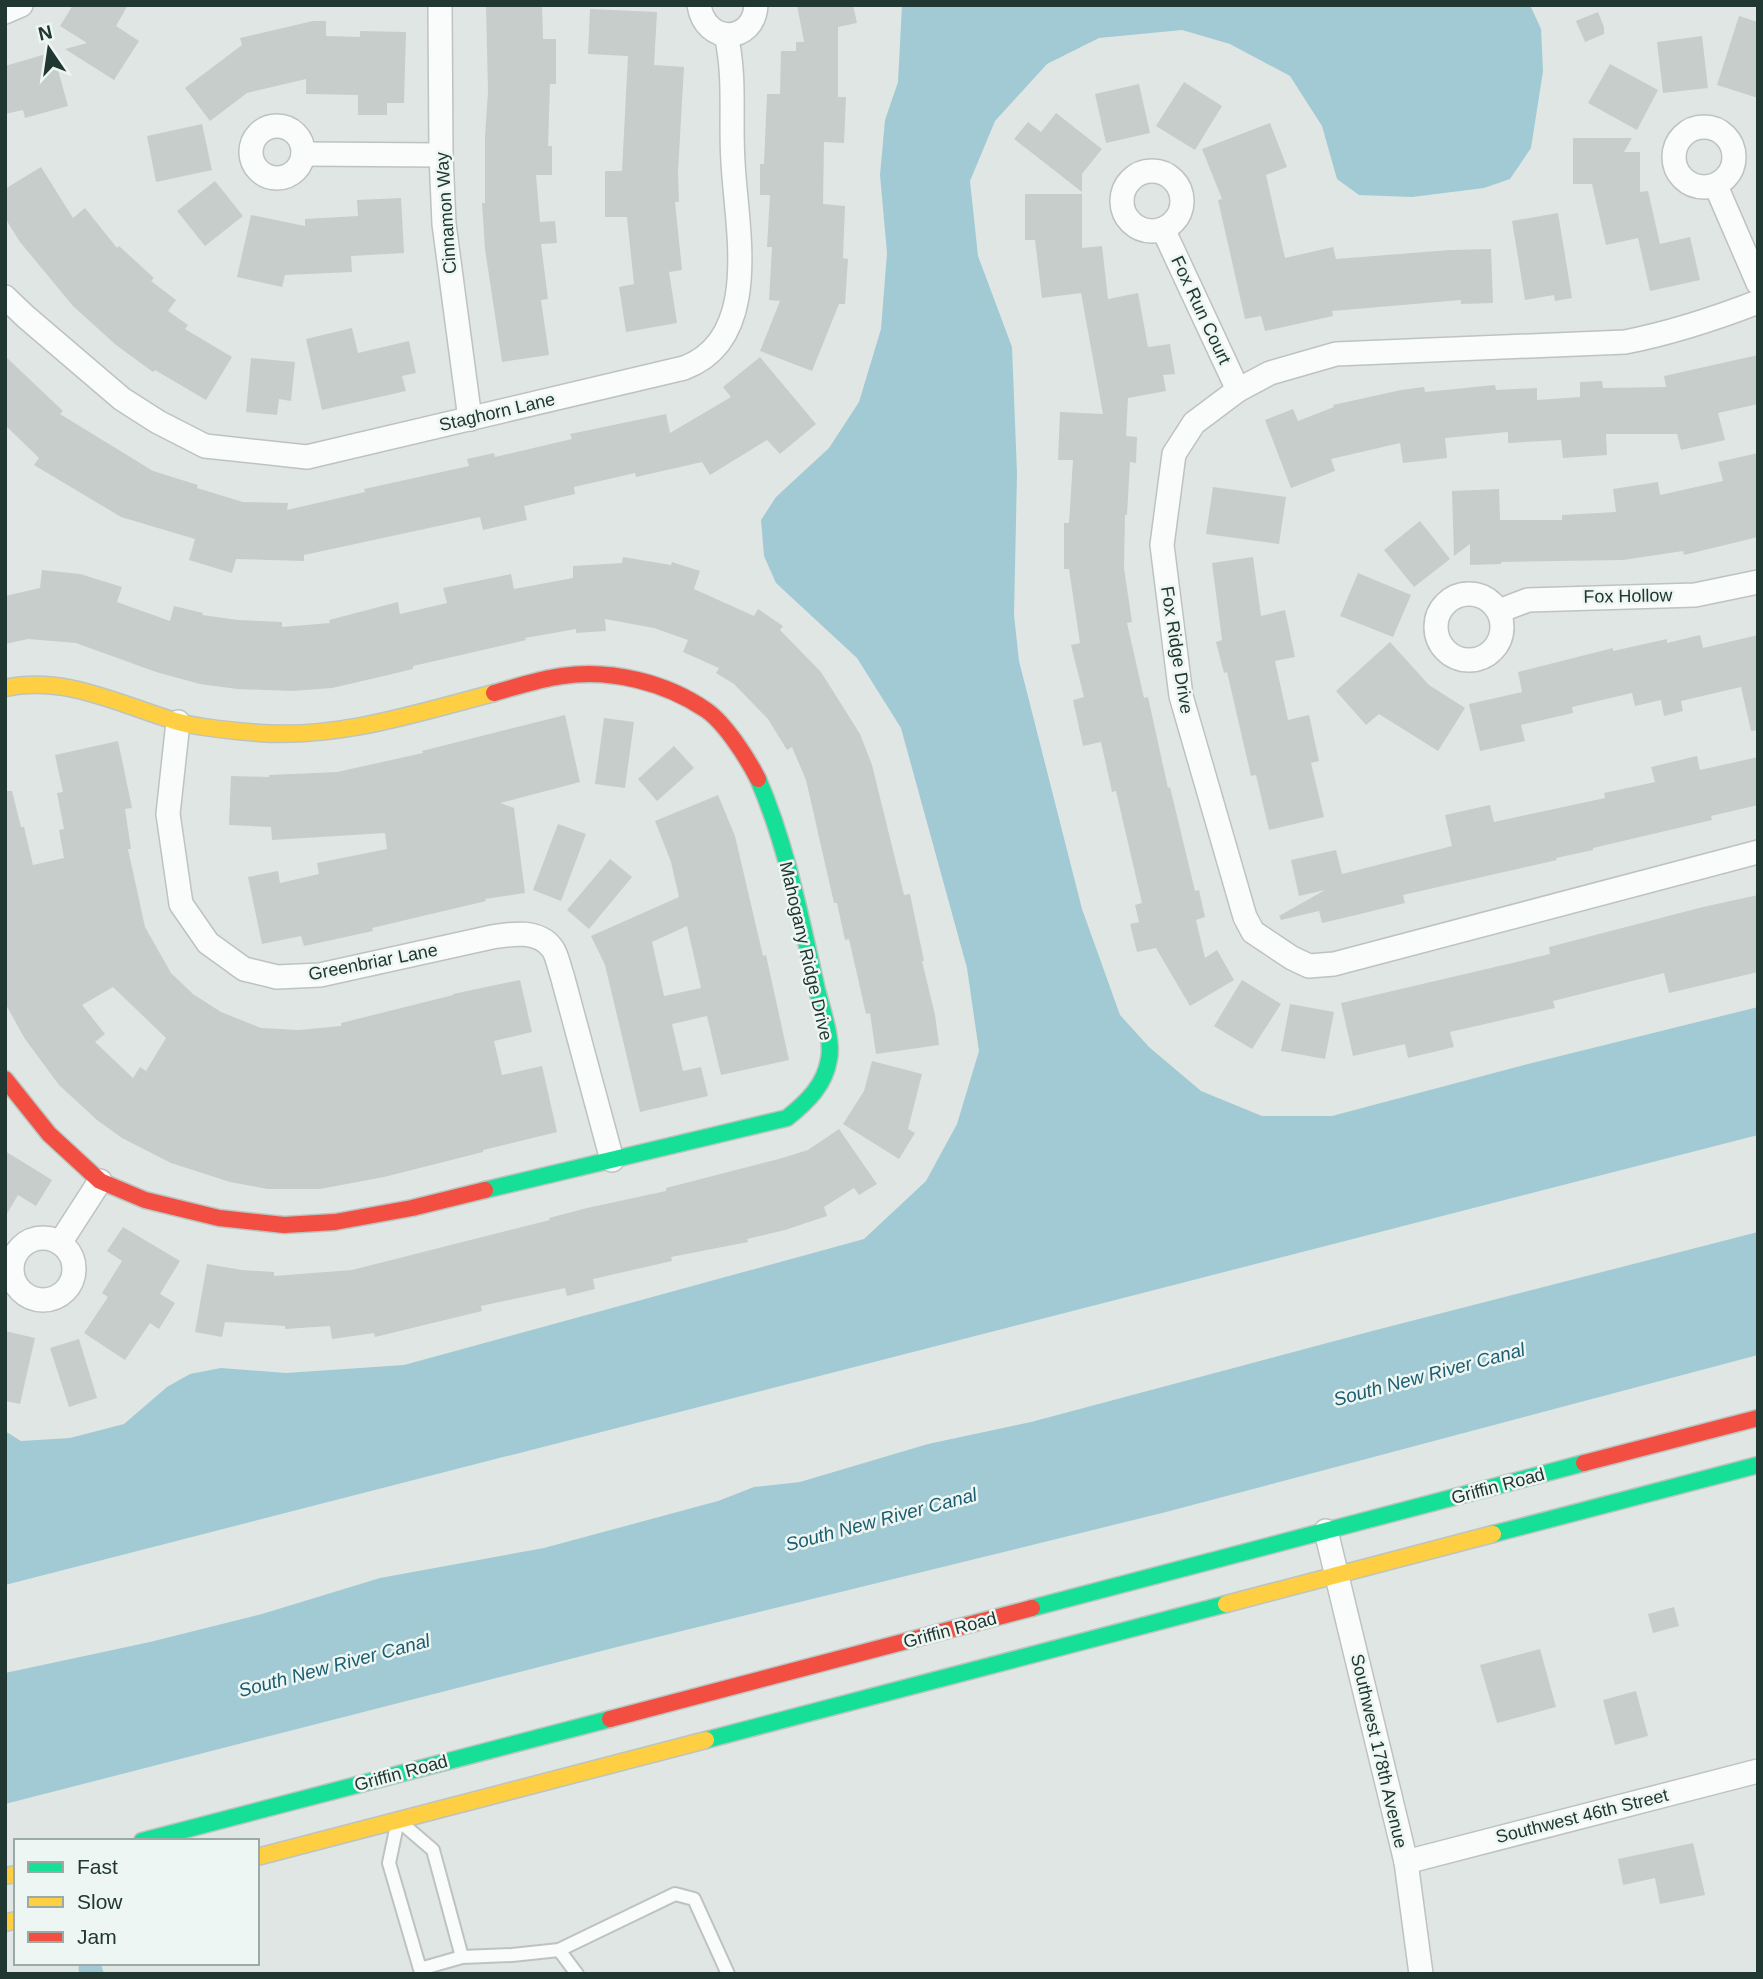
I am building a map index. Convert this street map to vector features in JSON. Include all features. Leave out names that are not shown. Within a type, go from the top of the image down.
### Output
[{"type":"main road","name":"Mahogany Ridge Drive","points":[[5,688],[27,683],[53,684],[93,693],[178,722],[258,733],[309,734],[372,724],[561,676],[595,674],[628,677],[674,693],[708,711],[728,733],[753,769],[769,805],[797,902],[826,1027],[830,1057],[811,1099],[787,1118],[412,1208],[335,1222],[284,1225],[219,1218],[145,1200],[100,1181],[49,1134],[5,1079]]},
{"type":"main road","name":"Griffin Road","points":[[150,1839],[389,1782],[779,1681],[1326,1531],[1758,1418]]},
{"type":"main road","points":[[259,1856],[397,1815],[1758,1465]]},
{"type":"street","points":[[5,12],[21,5]]},
{"type":"street","name":"Cinnamon Way","points":[[440,5],[444,224],[470,419]]},
{"type":"street","points":[[699,5],[706,26],[715,33],[726,35],[737,34],[747,28],[754,19],[756,5]]},
{"type":"street","name":"Staghorn Lane","points":[[5,297],[122,399],[158,422],[205,446],[307,457],[684,368],[702,361],[725,332],[736,307],[741,262],[733,162],[732,58],[726,35]]},
{"type":"street","points":[[303,154],[441,155]]},
{"type":"street","points":[[1716,186],[1758,283]]},
{"type":"street","name":"Fox Run Court","points":[[1163,229],[1238,390]]},
{"type":"street","name":"Fox Ridge Drive","points":[[1758,302],[1663,335],[1625,342],[1336,354],[1270,373],[1238,390],[1194,423],[1174,454],[1162,545],[1181,696],[1245,917],[1253,932],[1309,966],[1334,964],[1758,852]]},
{"type":"street","name":"Fox Hollow","points":[[1499,611],[1528,600],[1695,595],[1758,582]]},
{"type":"street","name":"Greenbriar Lane","points":[[178,722],[168,814],[181,904],[208,943],[244,969],[277,977],[320,975],[516,933],[536,936],[552,947],[562,975],[612,1160]]},
{"type":"street","points":[[60,1243],[100,1181]]},
{"type":"street","name":"Southwest 178th Avenue","points":[[1326,1531],[1406,1862],[1421,1974]]},
{"type":"street","name":"Southwest 46th Street","points":[[1406,1862],[1758,1771]]},
{"type":"lane","points":[[397,1815],[433,1850],[462,1958]]},
{"type":"lane","points":[[397,1815],[389,1863],[420,1969],[462,1958],[559,1950],[675,1894],[694,1899],[728,1974]]},
{"type":"lane","points":[[559,1950],[577,1974]]},
{"type":"water","points":[[902,5],[1530,5],[1541,29],[1543,71],[1531,148],[1510,179],[1484,188],[1412,197],[1359,195],[1337,179],[1322,126],[1290,76],[1230,44],[1182,30],[1099,38],[1047,64],[995,121],[970,181],[978,256],[1012,347],[1017,473],[1014,615],[1019,661],[1082,909],[1120,1015],[1149,1047],[1201,1091],[1262,1116],[1332,1116],[1758,1007],[1758,1135],[5,1585],[5,1431],[21,1441],[70,1438],[124,1424],[167,1387],[190,1374],[221,1368],[286,1373],[404,1365],[864,1239],[926,1181],[957,1124],[979,1051],[967,968],[901,728],[857,658],[776,583],[764,556],[761,520],[776,497],[829,448],[859,402],[881,329],[887,253],[880,175],[885,120],[898,82]]},
{"type":"water","name":"South New River Canal","points":[[1758,1232],[1758,1355],[1166,1512],[617,1647],[5,1804],[5,1673],[150,1642],[262,1614],[380,1578],[544,1548],[718,1501],[754,1487],[800,1482],[928,1444],[1031,1422]]},
{"type":"building","points":[[73,5],[128,5],[116,26],[139,41],[114,80],[65,49],[87,43],[60,26]]},
{"type":"building","points":[[486,5],[542,5],[543,39],[556,39],[556,84],[550,84],[548,146],[552,146],[552,175],[536,175],[540,222],[555,221],[557,243],[541,244],[548,299],[541,300],[549,355],[502,362],[485,249],[482,203],[485,203],[488,92]]},
{"type":"building","points":[[797,5],[853,5],[857,23],[838,27],[838,97],[846,97],[844,143],[824,142],[823,204],[845,206],[843,258],[848,259],[845,304],[839,304],[812,371],[760,351],[780,301],[769,300],[772,247],[767,247],[770,195],[760,195],[760,164],[764,164],[767,94],[780,94],[781,51],[796,51],[796,42],[804,42]]},
{"type":"building","points":[[590,9],[657,12],[654,65],[684,67],[678,172],[679,202],[675,202],[682,270],[669,272],[677,323],[626,332],[619,287],[634,284],[627,217],[605,217],[605,171],[622,171],[628,56],[588,54]]},
{"type":"building","points":[[1598,12],[1604,34],[1585,42],[1576,21]]},
{"type":"building","points":[[1739,16],[1758,22],[1758,98],[1717,85]]},
{"type":"building","points":[[313,21],[326,21],[326,36],[360,37],[360,31],[406,32],[404,103],[387,103],[387,115],[358,115],[358,95],[306,94],[306,79],[247,93],[210,121],[185,88],[242,45],[240,38]]},
{"type":"building","points":[[1702,36],[1708,88],[1663,93],[1657,42]]},
{"type":"building","points":[[53,52],[68,106],[25,118],[23,110],[5,114],[5,66]]},
{"type":"building","points":[[1610,64],[1658,90],[1637,130],[1588,103]]},
{"type":"building","points":[[1184,82],[1222,106],[1195,150],[1156,126]]},
{"type":"building","points":[[1139,84],[1150,133],[1106,143],[1095,94]]},
{"type":"building","points":[[1056,113],[1102,149],[1082,174],[1082,192],[1014,139],[1028,122],[1041,132]]},
{"type":"building","points":[[1270,123],[1287,167],[1266,175],[1285,258],[1333,247],[1336,259],[1491,249],[1493,303],[1461,304],[1461,300],[1332,311],[1333,316],[1265,331],[1261,316],[1245,319],[1218,200],[1222,199],[1202,149]]},
{"type":"building","points":[[202,124],[212,170],[156,182],[147,136]]},
{"type":"building","points":[[1573,138],[1632,138],[1624,152],[1640,152],[1640,192],[1648,191],[1660,244],[1690,237],[1700,280],[1650,291],[1638,238],[1606,245],[1592,184],[1573,184]]},
{"type":"building","points":[[41,167],[73,218],[85,208],[117,248],[119,246],[154,278],[151,281],[176,300],[168,311],[188,325],[185,329],[232,357],[206,400],[155,370],[153,372],[116,345],[73,306],[20,242],[5,218],[5,189]]},
{"type":"building","points":[[215,181],[243,216],[205,246],[177,211]]},
{"type":"building","points":[[1025,194],[1082,194],[1082,248],[1102,246],[1108,299],[1138,293],[1148,347],[1170,344],[1175,374],[1163,375],[1166,391],[1128,398],[1126,436],[1137,437],[1136,463],[1130,462],[1124,568],[1132,622],[1127,623],[1144,698],[1148,697],[1168,788],[1170,787],[1195,891],[1199,890],[1205,917],[1196,920],[1205,958],[1217,950],[1234,980],[1190,1006],[1156,948],[1137,952],[1130,924],[1139,922],[1135,905],[1142,903],[1116,791],[1112,792],[1101,742],[1083,746],[1073,700],[1084,697],[1071,645],[1080,643],[1069,569],[1064,569],[1064,523],[1069,523],[1073,460],[1058,460],[1060,412],[1103,414],[1081,293],[1042,298],[1035,240],[1025,240]]},
{"type":"building","points":[[401,198],[404,253],[351,256],[352,272],[285,275],[282,287],[237,277],[251,215],[305,226],[305,219],[358,216],[357,200]]},
{"type":"building","points":[[1558,213],[1572,298],[1555,301],[1554,295],[1525,300],[1512,221]]},
{"type":"building","points":[[352,328],[358,353],[409,341],[416,373],[402,376],[406,391],[322,410],[306,339]]},
{"type":"building","points":[[1758,355],[1758,404],[1718,413],[1725,440],[1681,450],[1677,434],[1606,434],[1607,455],[1563,458],[1561,440],[1508,443],[1508,432],[1445,438],[1447,458],[1403,463],[1400,443],[1331,459],[1335,471],[1291,488],[1265,420],[1293,409],[1298,421],[1334,407],[1333,405],[1424,387],[1425,392],[1495,385],[1496,390],[1537,388],[1537,400],[1580,397],[1580,382],[1602,381],[1603,388],[1666,387],[1664,376]]},
{"type":"building","points":[[5,356],[63,411],[60,414],[153,471],[243,502],[288,503],[287,510],[365,492],[364,489],[469,466],[467,459],[494,453],[495,457],[572,439],[570,434],[666,414],[670,433],[731,397],[723,387],[760,357],[816,424],[780,454],[767,440],[710,475],[702,462],[636,477],[635,473],[574,487],[575,494],[524,506],[527,520],[483,530],[480,517],[304,555],[304,561],[236,559],[232,573],[189,560],[195,539],[121,517],[34,465],[39,458],[5,425]]},
{"type":"building","points":[[251,358],[295,362],[291,401],[279,399],[277,415],[246,412]]},
{"type":"building","points":[[1758,453],[1758,537],[1684,555],[1683,551],[1623,560],[1470,565],[1470,544],[1454,556],[1452,491],[1499,489],[1500,520],[1562,520],[1562,515],[1616,512],[1613,489],[1658,482],[1660,495],[1723,481],[1718,462]]},
{"type":"building","points":[[1213,487],[1286,497],[1279,544],[1206,534]]},
{"type":"building","points":[[1420,521],[1450,559],[1414,587],[1384,550]]},
{"type":"building","points":[[623,557],[671,565],[672,562],[700,571],[694,589],[754,616],[758,609],[783,626],[780,630],[821,672],[860,734],[872,765],[904,895],[910,894],[939,1045],[876,1054],[870,1013],[866,1014],[849,939],[845,940],[837,903],[834,903],[806,780],[792,747],[787,750],[768,719],[734,684],[716,673],[719,668],[683,652],[688,640],[654,628],[605,619],[606,631],[576,633],[576,629],[525,638],[526,640],[332,688],[292,691],[237,689],[200,684],[156,672],[76,643],[28,639],[5,644],[5,596],[40,588],[42,570],[80,574],[122,587],[117,602],[170,621],[174,606],[203,613],[202,615],[282,622],[282,627],[330,623],[329,620],[398,602],[400,614],[447,603],[443,588],[511,574],[514,589],[573,578],[573,566],[622,563]]},
{"type":"building","points":[[1253,557],[1261,616],[1285,610],[1295,657],[1275,661],[1288,720],[1309,715],[1319,761],[1311,763],[1324,817],[1269,830],[1256,775],[1251,776],[1227,672],[1224,673],[1216,642],[1222,640],[1212,563]]},
{"type":"building","points":[[1358,573],[1411,595],[1393,637],[1340,616]]},
{"type":"building","points":[[1700,635],[1703,648],[1758,635],[1758,730],[1751,731],[1741,687],[1681,701],[1683,711],[1664,716],[1661,700],[1635,706],[1632,693],[1572,707],[1573,713],[1521,725],[1525,741],[1480,751],[1469,704],[1522,692],[1518,672],[1613,648],[1613,651],[1667,639],[1667,643]]},
{"type":"building","points":[[1390,642],[1429,685],[1465,708],[1438,751],[1379,714],[1366,725],[1336,691]]},
{"type":"building","points":[[565,715],[580,782],[500,803],[514,808],[525,893],[485,899],[486,901],[372,928],[373,931],[304,946],[301,936],[262,944],[248,877],[278,871],[280,883],[319,874],[317,863],[387,849],[385,833],[272,840],[271,827],[229,825],[231,776],[269,777],[337,772],[423,753],[422,751]]},
{"type":"building","points":[[604,718],[634,722],[625,788],[595,784]]},
{"type":"building","points":[[118,741],[132,808],[125,809],[131,849],[128,849],[145,927],[171,973],[193,994],[221,1012],[261,1028],[299,1030],[341,1026],[341,1023],[453,994],[520,980],[532,1032],[494,1041],[502,1075],[542,1066],[557,1132],[384,1177],[320,1189],[268,1189],[230,1182],[171,1163],[122,1138],[97,1120],[59,1085],[25,1039],[5,1003],[5,791],[12,791],[33,865],[64,858],[59,830],[64,829],[57,793],[63,792],[55,755]],"holes":[[[113,987],[166,1038],[146,1071],[140,1067],[133,1078],[95,1042],[105,1034],[82,1005]]]},
{"type":"building","points":[[674,746],[694,768],[657,801],[638,779]]},
{"type":"building","points":[[1697,756],[1700,770],[1758,757],[1758,805],[1711,816],[1712,820],[1593,848],[1556,858],[1557,860],[1403,895],[1405,903],[1322,923],[1319,911],[1281,920],[1279,916],[1325,890],[1299,896],[1291,860],[1336,850],[1342,874],[1452,846],[1445,815],[1490,805],[1494,822],[1605,798],[1604,793],[1655,782],[1651,767]]},
{"type":"building","points":[[718,795],[735,836],[763,956],[766,955],[789,1060],[721,1075],[707,1016],[672,1024],[683,1071],[701,1067],[708,1096],[640,1112],[605,965],[591,936],[679,897],[671,862],[655,821]],"holes":[[[687,926],[701,988],[664,996],[652,942]]]},
{"type":"building","points":[[558,824],[586,834],[561,901],[533,890]]},
{"type":"building","points":[[610,859],[632,877],[589,929],[567,910]]},
{"type":"building","points":[[1758,895],[1758,972],[1669,993],[1664,973],[1553,1001],[1555,1008],[1450,1032],[1454,1047],[1408,1058],[1405,1044],[1353,1056],[1341,1003],[1550,954],[1549,947]]},
{"type":"building","points":[[1242,980],[1281,1004],[1252,1049],[1214,1026]]},
{"type":"building","points":[[1290,1004],[1334,1012],[1325,1059],[1281,1051]]},
{"type":"building","points":[[872,1061],[922,1074],[908,1129],[915,1133],[899,1159],[843,1124],[864,1091]]},
{"type":"building","points":[[839,1129],[877,1184],[859,1195],[854,1188],[824,1207],[827,1216],[747,1239],[748,1242],[671,1257],[672,1261],[593,1279],[595,1289],[567,1296],[565,1288],[481,1306],[482,1311],[375,1337],[374,1333],[332,1339],[330,1326],[285,1329],[285,1326],[225,1322],[222,1337],[195,1332],[207,1264],[274,1272],[274,1276],[352,1270],[550,1220],[549,1218],[587,1208],[666,1191],[666,1188],[779,1159],[808,1150]]},
{"type":"building","points":[[5,1151],[52,1180],[36,1206],[18,1195],[5,1217]]},
{"type":"building","points":[[123,1227],[180,1261],[160,1294],[175,1303],[159,1329],[150,1323],[125,1360],[84,1333],[108,1297],[102,1293],[122,1261],[107,1251]]},
{"type":"building","points":[[5,1331],[35,1338],[20,1404],[5,1401]]},
{"type":"building","points":[[79,1339],[97,1398],[69,1407],[50,1348]]},
{"type":"building","points":[[1674,1607],[1679,1626],[1653,1633],[1648,1614]]},
{"type":"building","points":[[1540,1649],[1556,1707],[1497,1723],[1480,1665]]},
{"type":"building","points":[[1636,1691],[1648,1736],[1615,1745],[1603,1700]]},
{"type":"building","points":[[1693,1843],[1705,1895],[1660,1904],[1655,1878],[1623,1885],[1618,1859]]},
{"type":"waterway","points":[[90,1968],[92,1974]]},
{"type":"traffic: fast","points":[[485,1190],[787,1118],[819,1085],[829,1059],[828,1034],[785,857],[758,779]]},
{"type":"traffic: fast","points":[[1032,1608],[1584,1463]]},
{"type":"traffic: fast","points":[[1493,1534],[1758,1465]]},
{"type":"traffic: fast","points":[[706,1740],[1226,1604]]},
{"type":"traffic: fast","points":[[150,1839],[610,1719]]},
{"type":"traffic: slow","points":[[5,688],[27,685],[70,688],[194,726],[289,734],[378,723],[494,693]]},
{"type":"traffic: slow","points":[[1226,1604],[1493,1534]]},
{"type":"traffic: slow","points":[[259,1856],[706,1740]]},
{"type":"traffic: slow","points":[[5,1876],[14,1874]]},
{"type":"traffic: slow","points":[[5,1923],[14,1921]]},
{"type":"traffic: jam","points":[[494,693],[545,679],[581,674],[618,676],[655,685],[690,700],[721,723],[758,779]]},
{"type":"traffic: jam","points":[[5,1079],[49,1134],[100,1181],[145,1200],[219,1218],[284,1225],[335,1222],[412,1208],[485,1190]]},
{"type":"traffic: jam","points":[[1584,1463],[1758,1418]]},
{"type":"traffic: jam","points":[[610,1719],[1032,1608]]}]
